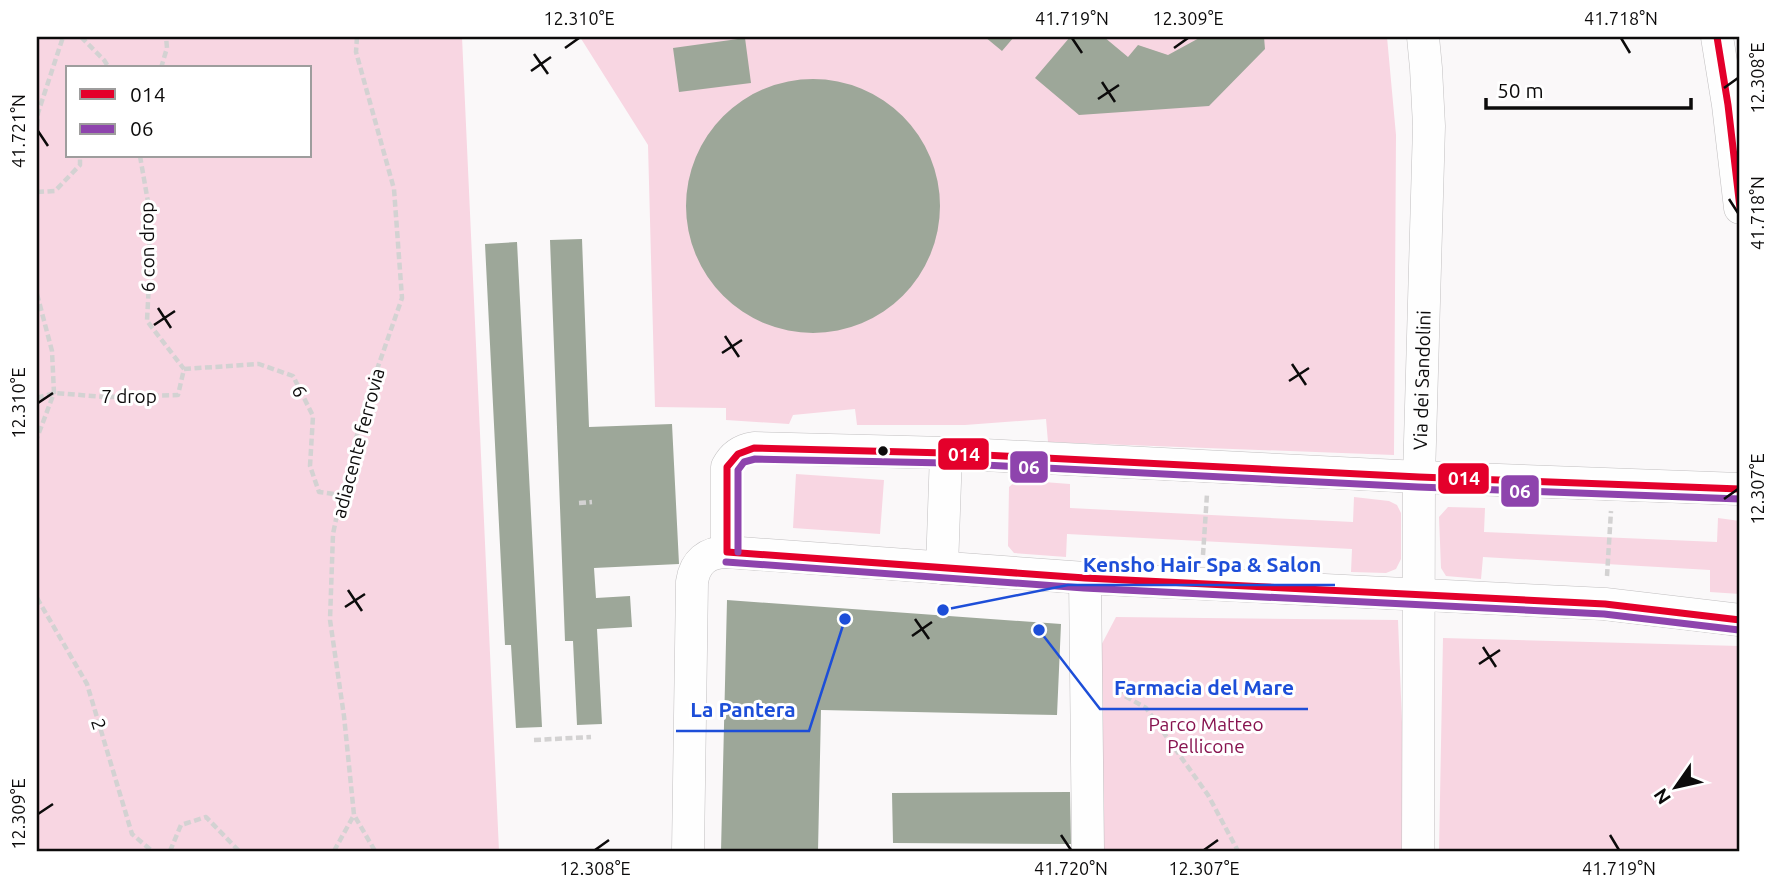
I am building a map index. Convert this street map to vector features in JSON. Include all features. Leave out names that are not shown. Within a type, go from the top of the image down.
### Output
[{"type":"street","name":"Via dei Sandolini","points":[[1418,851],[1419,477],[1429,126],[1423,37]]},
{"type":"street","points":[[1717,37],[1740,208]]},
{"type":"street","points":[[727,552],[727,467],[734,456],[754,448],[946,453],[1419,477],[1740,489]]},
{"type":"street","points":[[942,568],[946,453]]},
{"type":"street","points":[[688,851],[692,582],[697,566],[713,553],[1085,578],[1605,604],[1740,620]]},
{"type":"street","points":[[1085,578],[1088,851]]},
{"type":"path","points":[[37,126],[38,113],[63,37]]},
{"type":"path","points":[[81,37],[108,66]]},
{"type":"path","points":[[162,66],[167,48],[166,37]]},
{"type":"path","name":"adiacente ferrovia","points":[[357,37],[356,52],[394,189],[402,298],[366,401],[341,495],[333,534],[330,620],[344,716],[354,816],[375,851]]},
{"type":"path","points":[[37,192],[55,191],[80,165],[80,158]]},
{"type":"path","name":"6 con drop","points":[[140,158],[148,202],[150,263],[147,321],[184,369]]},
{"type":"path","points":[[37,294],[52,351],[54,393],[37,438]]},
{"type":"path","name":"6","points":[[184,369],[259,364],[293,376],[313,416],[310,466],[319,492],[341,495]]},
{"type":"path","name":"7 drop","points":[[54,393],[106,397],[178,395],[184,369]]},
{"type":"path","points":[[37,398],[54,393]]},
{"type":"path","points":[[1201,584],[1208,466]]},
{"type":"path","points":[[1605,604],[1613,484]]},
{"type":"path","points":[[579,503],[592,502]]},
{"type":"path","name":"2","points":[[37,598],[87,684],[132,834],[152,851]]},
{"type":"path","points":[[1086,674],[1146,708],[1208,795],[1238,851]]},
{"type":"path","points":[[534,740],[591,737]]},
{"type":"path","points":[[334,851],[354,816]]},
{"type":"path","points":[[170,851],[181,825],[206,817],[239,851]]},
{"type":"green space","points":[[37,37],[462,37],[499,851],[37,851]]},
{"type":"green space","points":[[580,37],[1387,37],[1396,135],[1394,455],[1048,442],[1046,419],[965,425],[857,425],[855,409],[793,415],[789,424],[726,420],[726,408],[655,407],[648,145]]},
{"type":"green space","points":[[796,474],[884,480],[880,534],[793,528]]},
{"type":"green space","points":[[1017,480],[1070,484],[1070,508],[1353,522],[1354,497],[1389,501],[1397,505],[1401,513],[1401,559],[1396,569],[1386,573],[1351,572],[1352,549],[1067,534],[1066,557],[1014,553],[1008,546],[1009,487]]},
{"type":"green space","points":[[1448,507],[1485,508],[1484,532],[1717,542],[1718,518],[1740,521],[1740,594],[1710,592],[1710,570],[1483,557],[1481,579],[1446,576],[1441,568],[1439,517]]},
{"type":"green space","name":"Parco Matteo Pellicone","points":[[1116,617],[1398,620],[1407,851],[1093,851],[1086,674]]},
{"type":"green space","points":[[1443,638],[1740,646],[1740,851],[1439,851]]},
{"type":"building","points":[[985,37],[1014,37],[1002,51]]},
{"type":"building","points":[[1070,37],[1104,37],[1128,57],[1138,45],[1168,55],[1201,37],[1264,37],[1265,49],[1209,106],[1079,115],[1035,78]]},
{"type":"building","points":[[745,38],[751,83],[679,92],[673,48]]},
{"type":"building","points":[[801,79],[825,79],[862,88],[894,107],[912,125],[931,157],[938,181],[938,231],[931,255],[912,287],[894,305],[850,328],[825,333],[801,333],[764,324],[732,305],[714,287],[691,243],[686,218],[686,194],[695,157],[714,125],[732,107],[776,84]]},
{"type":"building","points":[[582,239],[589,427],[672,424],[679,564],[594,568],[596,598],[630,596],[632,627],[597,629],[602,724],[577,725],[573,641],[565,641],[550,240]]},
{"type":"building","points":[[517,242],[542,727],[516,728],[511,645],[505,645],[485,244]]},
{"type":"building","points":[[727,600],[1061,624],[1057,715],[821,710],[818,851],[721,851]]},
{"type":"building","points":[[1070,792],[1071,844],[893,843],[892,793]]},
{"type":"transit line","name":"014","points":[[1717,37],[1740,208]]},
{"type":"transit line","name":"014","points":[[727,552],[727,467],[738,454],[754,448],[946,453],[1419,477],[1740,489]]},
{"type":"transit line","name":"06","points":[[738,552],[738,470],[744,462],[755,459],[946,463],[1418,487],[1740,499]]},
{"type":"transit line","name":"014","points":[[727,552],[1085,578],[1605,604],[1740,620]]},
{"type":"transit line","name":"06","points":[[726,562],[1084,588],[1604,614],[1739,630]]},
{"type":"place","name":"Kensho Hair Spa & Salon","points":[[943,610]]},
{"type":"place","name":"La Pantera","points":[[845,619]]},
{"type":"place","name":"Farmacia del Mare","points":[[1039,630]]}]
